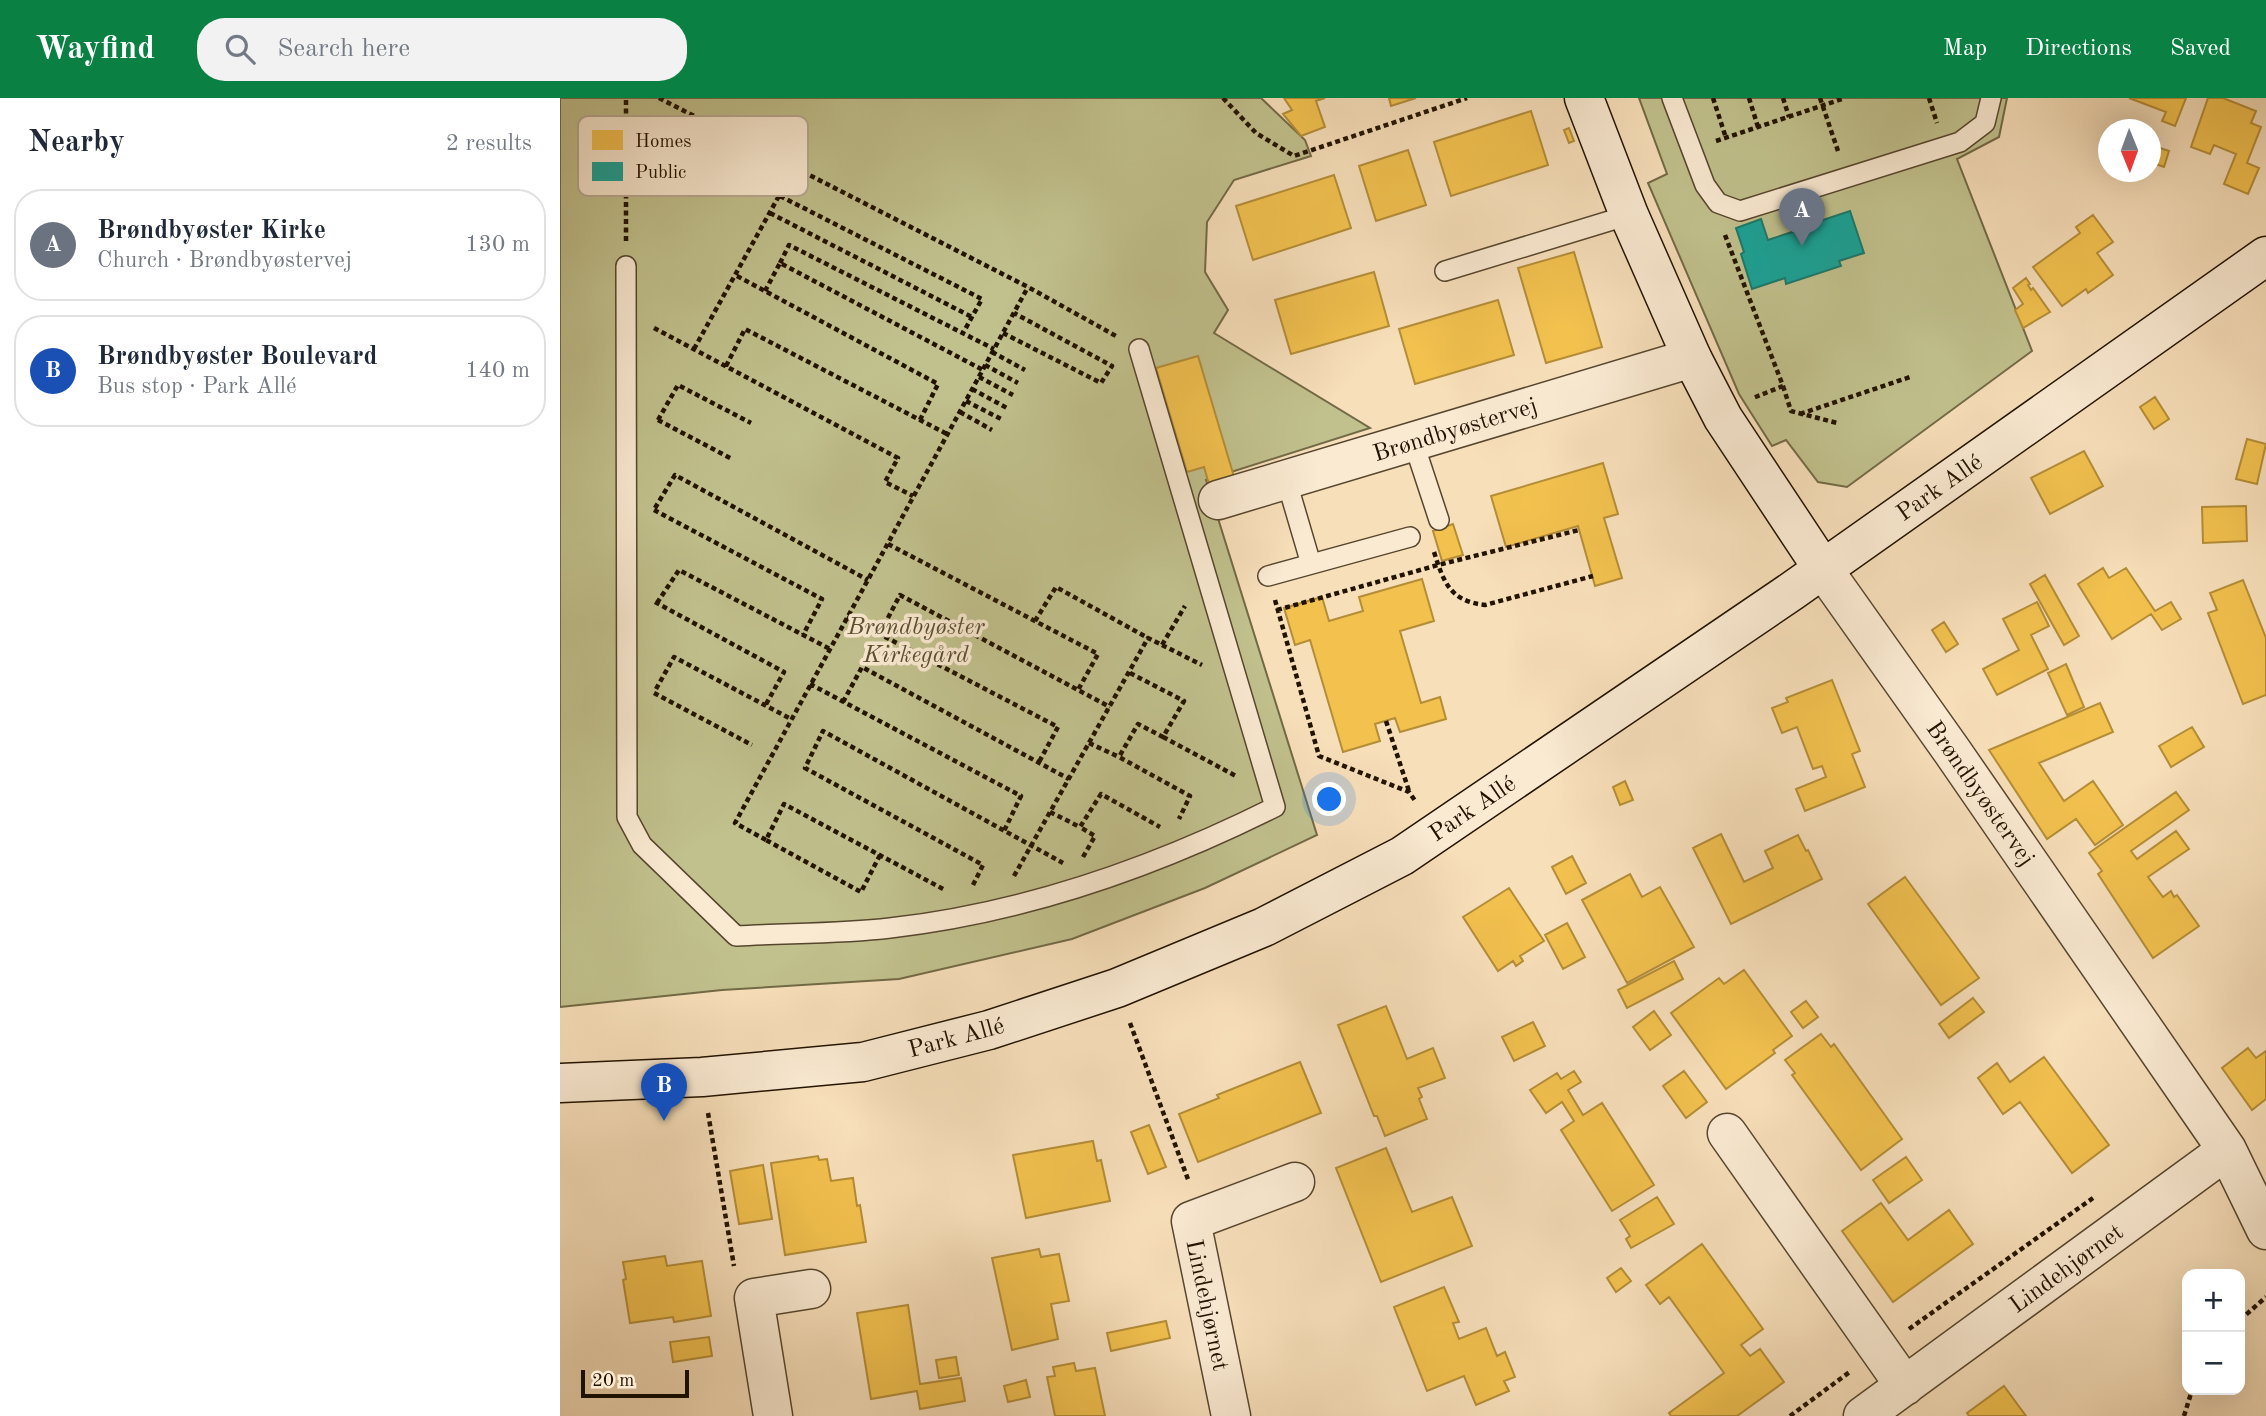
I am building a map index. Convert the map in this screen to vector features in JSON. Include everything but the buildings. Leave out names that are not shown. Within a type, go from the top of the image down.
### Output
[{"type":"street","name":"Brøndbyøstervej","points":[[1584,98],[1629,215],[1692,358],[1723,418],[1823,569],[2227,1150],[2266,1230]]},
{"type":"street","name":"Park Allé","points":[[560,1083],[702,1077],[863,1062],[989,1030],[1117,988],[1264,927],[1402,856],[1823,569],[2266,256]]},
{"type":"street","name":"Brøndbyøstervej","points":[[1202,505],[1692,358]]},
{"type":"street","points":[[1727,1133],[1905,1386]]},
{"type":"street","name":"Lindehjørnet","points":[[1863,1416],[2227,1150]]},
{"type":"street","name":"Lindehjørnet","points":[[1231,1416],[1191,1221],[1295,1182]]},
{"type":"street","points":[[773,1416],[754,1298],[811,1289]]},
{"type":"lane","points":[[1672,98],[1705,185],[1718,203],[1740,211],[1960,142],[1986,123],[1991,98]]},
{"type":"lane","points":[[1445,271],[1629,215]]},
{"type":"lane","points":[[626,267],[627,817],[642,845],[736,936],[890,928],[1026,903],[1151,861],[1275,807],[1205,571],[1202,505],[1139,349]]},
{"type":"lane","points":[[1413,441],[1438,520]]},
{"type":"lane","points":[[1286,479],[1311,564]]},
{"type":"lane","points":[[1268,576],[1410,537]]},
{"type":"path","points":[[626,98],[626,116]]},
{"type":"path","points":[[659,98],[694,116]]},
{"type":"path","points":[[1223,98],[1256,133],[1294,156],[1467,98]]},
{"type":"path","points":[[1713,98],[1726,138]]},
{"type":"path","points":[[1749,98],[1758,127]]},
{"type":"path","points":[[1783,98],[1789,117]]},
{"type":"path","points":[[1820,98],[1846,178]]},
{"type":"path","points":[[1692,149],[1845,98]]},
{"type":"path","points":[[808,174],[1028,287],[1139,349]]},
{"type":"path","points":[[626,196],[626,267]]},
{"type":"path","points":[[694,349],[780,196]]},
{"type":"path","points":[[782,196],[982,299],[963,333]]},
{"type":"path","points":[[1718,203],[1727,241],[1791,411],[1837,424]]},
{"type":"path","points":[[771,213],[972,317]]},
{"type":"path","points":[[765,291],[789,246],[963,333],[1025,370]]},
{"type":"path","points":[[780,263],[1018,383]]},
{"type":"path","points":[[737,276],[938,384],[920,419]]},
{"type":"path","points":[[880,855],[861,892],[735,823],[1028,287]]},
{"type":"path","points":[[626,313],[898,458],[886,482],[913,496]]},
{"type":"path","points":[[1003,333],[1101,383],[1111,366],[1014,313]]},
{"type":"path","points":[[726,366],[745,329],[947,434]]},
{"type":"path","points":[[979,377],[1013,395]]},
{"type":"path","points":[[1800,414],[1910,377]]},
{"type":"path","points":[[658,420],[678,384],[751,423]]},
{"type":"path","points":[[1753,398],[1783,386]]},
{"type":"path","points":[[972,389],[1007,408]]},
{"type":"path","points":[[966,401],[1001,419]]},
{"type":"path","points":[[626,403],[732,459]]},
{"type":"path","points":[[960,412],[992,430]]},
{"type":"path","points":[[654,510],[675,475],[868,580]]},
{"type":"path","points":[[626,495],[822,599],[803,635]]},
{"type":"path","points":[[1277,610],[1438,565],[1579,530]]},
{"type":"path","points":[[888,544],[1098,654],[1078,690]]},
{"type":"path","points":[[1434,551],[1446,583],[1457,597],[1471,603],[1485,605],[1592,576]]},
{"type":"path","points":[[657,603],[679,570],[830,649]]},
{"type":"path","points":[[1035,621],[1056,587],[1162,645],[1205,571]]},
{"type":"path","points":[[1268,576],[1319,756],[1409,792]]},
{"type":"path","points":[[626,587],[784,672],[765,705]]},
{"type":"path","points":[[880,634],[900,595],[1110,707]]},
{"type":"path","points":[[848,617],[1058,727],[1039,762]]},
{"type":"path","points":[[1031,845],[1148,638]]},
{"type":"path","points":[[654,693],[674,657],[791,719]]},
{"type":"path","points":[[843,702],[862,667],[1069,779]]},
{"type":"path","points":[[1130,673],[1184,701],[1163,737]]},
{"type":"path","points":[[626,679],[752,745]]},
{"type":"path","points":[[810,684],[1021,796],[1004,831]]},
{"type":"path","points":[[1386,721],[1409,792],[1436,833]]},
{"type":"path","points":[[1119,757],[1138,724],[1271,794]]},
{"type":"path","points":[[971,888],[983,865],[805,768],[823,731],[1095,880]]},
{"type":"path","points":[[1089,743],[1190,796],[1176,824]]},
{"type":"path","points":[[1080,827],[1101,794],[1171,834]]},
{"type":"path","points":[[766,840],[784,804],[952,894]]},
{"type":"path","points":[[1050,812],[1095,836],[1076,870]]},
{"type":"path","points":[[1117,988],[1192,1188],[1191,1221]]},
{"type":"path","points":[[702,1077],[737,1287],[754,1298]]},
{"type":"path","points":[[1790,1416],[2104,1190]]},
{"type":"path","points":[[2245,1316],[2266,1297]]},
{"type":"path","points":[[2184,1416],[2190,1395]]},
{"type":"green space","name":"Brøndbyøster Kirkegård","points":[[560,98],[1261,98],[1305,140],[1311,156],[1234,180],[1207,222],[1205,272],[1228,310],[1214,333],[1370,428],[1206,480],[1317,835],[1205,888],[1072,939],[899,979],[722,990],[560,1007]]},
{"type":"green space","points":[[1639,98],[2007,98],[1999,137],[1957,159],[2032,351],[1847,487],[1818,482],[1786,440],[1772,446],[1739,394],[1648,183],[1667,174]]},
{"type":"place","name":"Brøndbyøster Kirke","points":[[1802,246]]},
{"type":"place","name":"Brøndbyøster Boulevard","points":[[664,1121]]}]
